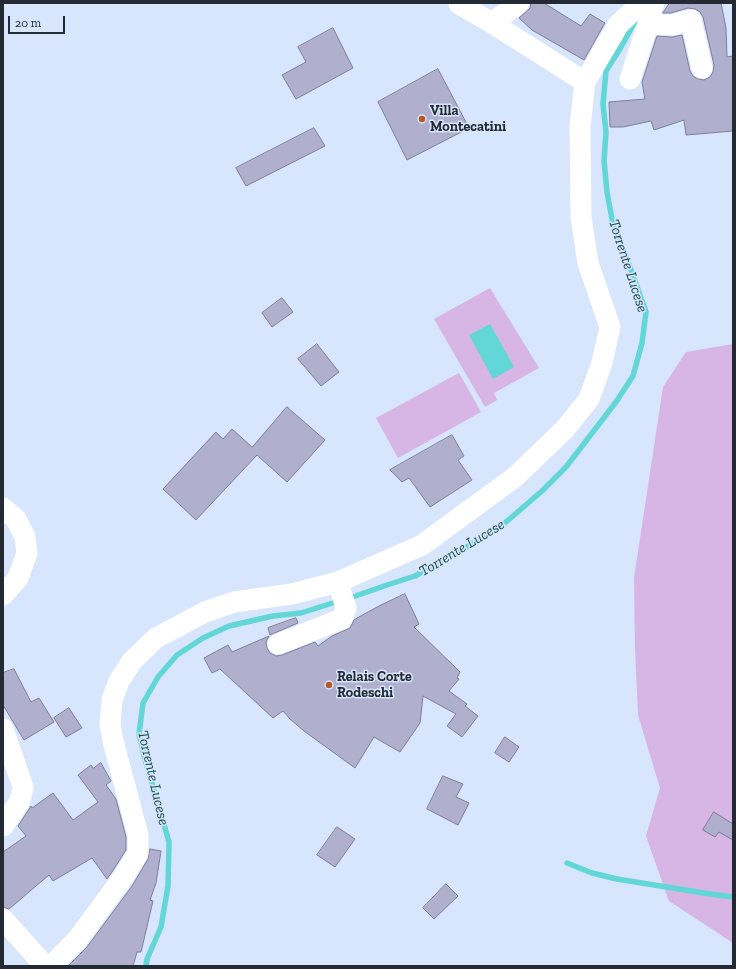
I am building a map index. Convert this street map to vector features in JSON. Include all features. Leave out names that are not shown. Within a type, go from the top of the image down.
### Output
[{"type":"street","points":[[492,23],[519,3]]},
{"type":"street","points":[[459,4],[492,23],[585,82]]},
{"type":"street","points":[[51,966],[77,940],[122,879],[138,853],[138,835],[113,741],[110,724],[112,700],[119,682],[132,661],[156,638],[205,612],[234,602],[292,594],[339,585],[422,545],[469,512],[520,472],[565,429],[589,399],[602,363],[610,327],[588,263],[581,217],[580,126],[585,82],[618,25],[648,9]]},
{"type":"street","points":[[648,9],[672,24],[691,20],[702,68]]},
{"type":"street","points":[[630,79],[648,9]]},
{"type":"street","points":[[3,508],[16,520],[25,537],[27,553],[18,578],[3,595]]},
{"type":"street","points":[[278,644],[342,619],[346,608],[339,585]]},
{"type":"street","points":[[3,728],[23,787],[20,801],[3,826]]},
{"type":"street","points":[[3,919],[45,966]]},
{"type":"shaded area","points":[[490,288],[539,368],[494,393],[497,400],[485,407],[434,319]]},
{"type":"shaded area","points":[[490,324],[514,367],[493,379],[469,335]]},
{"type":"shaded area","points":[[733,344],[733,943],[669,901],[646,836],[660,788],[638,715],[634,578],[663,387],[686,352]]},
{"type":"shaded area","points":[[459,373],[481,412],[398,458],[376,418]]},
{"type":"building","points":[[531,3],[544,3],[581,26],[590,14],[605,23],[584,60],[532,30],[519,18],[530,8]]},
{"type":"building","points":[[670,3],[721,3],[726,28],[727,57],[733,56],[733,131],[686,135],[684,120],[654,130],[651,121],[623,127],[610,127],[609,102],[645,99],[642,82],[657,36],[672,37],[682,35],[690,71],[693,76],[704,80],[710,77],[713,72],[714,65],[703,17],[700,12],[695,9],[688,8],[671,13],[663,13]]},
{"type":"building","points":[[333,28],[353,68],[296,99],[282,75],[306,62],[298,47]]},
{"type":"building","points":[[438,69],[469,128],[407,160],[378,102]]},
{"type":"building","points":[[314,128],[325,146],[246,186],[236,168]]},
{"type":"building","points":[[282,298],[293,312],[272,327],[262,313]]},
{"type":"building","points":[[317,344],[339,372],[321,386],[298,359]]},
{"type":"building","points":[[287,407],[325,440],[287,482],[257,455],[196,520],[163,489],[216,432],[223,439],[232,429],[252,447]]},
{"type":"building","points":[[452,435],[464,456],[458,460],[472,480],[430,507],[409,478],[402,482],[390,470]]},
{"type":"building","points":[[405,594],[419,624],[414,627],[460,672],[457,678],[459,679],[449,691],[467,704],[465,706],[478,716],[462,737],[447,726],[456,714],[423,696],[420,723],[400,752],[374,737],[355,768],[304,731],[283,711],[273,718],[220,669],[212,673],[204,658],[228,645],[232,652],[269,636],[266,642],[267,648],[270,653],[276,656],[315,642],[318,646],[332,636],[350,628],[354,620],[357,618]]},
{"type":"building","points":[[296,618],[298,623],[270,635],[268,628]]},
{"type":"building","points":[[14,669],[31,702],[39,698],[54,722],[24,740],[3,705],[3,673]]},
{"type":"building","points":[[69,708],[82,728],[66,737],[54,718]]},
{"type":"building","points":[[505,737],[519,747],[509,762],[495,753]]},
{"type":"building","points":[[101,763],[111,781],[106,785],[116,799],[126,837],[126,850],[112,872],[107,879],[92,858],[53,881],[49,875],[9,909],[3,907],[3,852],[26,836],[18,826],[31,806],[32,808],[53,793],[73,820],[98,802],[78,775],[91,765],[93,768]]},
{"type":"building","points":[[443,776],[463,784],[456,797],[469,803],[458,825],[427,809]]},
{"type":"building","points":[[714,812],[733,824],[733,840],[719,832],[715,837],[703,830]]},
{"type":"building","points":[[337,827],[355,839],[335,867],[317,855]]},
{"type":"building","points":[[150,849],[161,851],[156,883],[150,900],[153,901],[141,952],[137,952],[133,966],[68,966],[87,947],[132,886],[148,859]]},
{"type":"building","points":[[446,884],[458,896],[434,919],[423,908]]},
{"type":"waterway","name":"Torrente Lucese","points":[[347,599],[415,576],[479,540],[506,522],[542,491],[566,467],[616,402],[633,376],[642,343],[646,312],[626,256],[614,230],[607,192],[604,161],[606,132],[603,104],[606,71],[637,18]]},
{"type":"waterway","name":"Torrente Lucese","points":[[146,966],[147,959],[161,927],[168,886],[169,842],[139,734],[143,703],[158,677],[177,655],[203,638],[229,626],[273,616],[301,613],[339,601]]},
{"type":"waterway","points":[[567,863],[592,873],[617,879],[733,897]]},
{"type":"place","name":"Villa Montecatini","points":[[422,119]]},
{"type":"place","name":"Relais Corte Rodeschi","points":[[329,685]]}]
